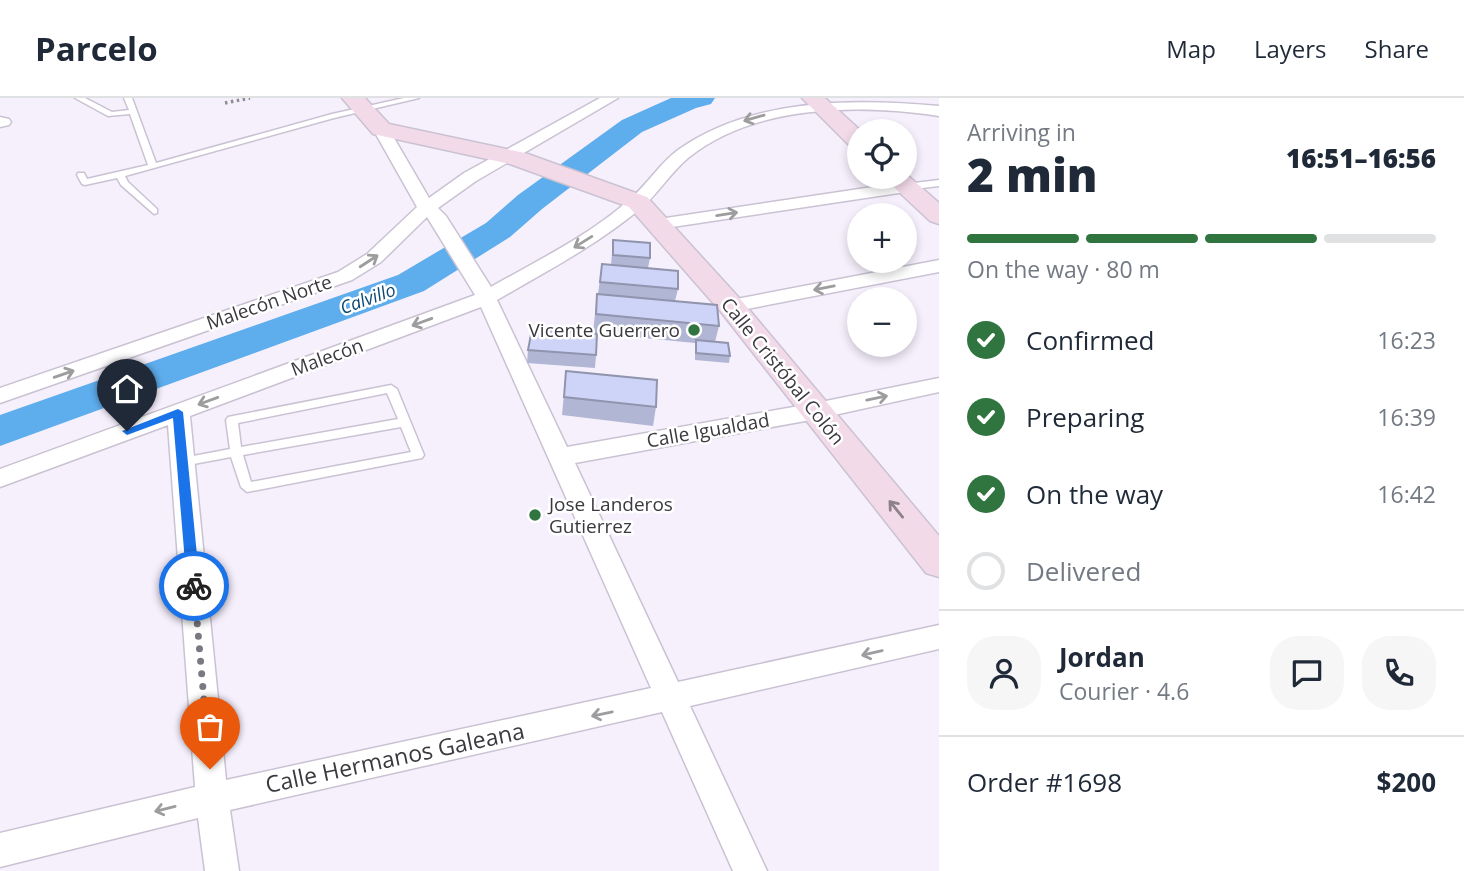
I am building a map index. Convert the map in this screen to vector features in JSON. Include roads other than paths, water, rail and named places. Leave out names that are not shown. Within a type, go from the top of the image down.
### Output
[{"type":"street","name":"Malecón Norte","points":[[0,396],[345,276],[374,258],[432,212],[470,177],[513,157],[558,125],[611,98]]},
{"type":"street","points":[[817,102],[847,131]]},
{"type":"street","name":"Malecón","points":[[0,478],[484,294],[588,240],[626,198],[685,152],[715,133],[761,116],[817,102],[864,103],[939,111]]},
{"type":"street","points":[[358,103],[381,129],[484,294],[750,871]]},
{"type":"street","points":[[381,129],[513,157],[626,198]]},
{"type":"street","points":[[659,224],[861,189]]},
{"type":"street","points":[[909,189],[939,216]]},
{"type":"street","name":"Calle Cristóbal Colón","points":[[626,198],[659,224],[731,306],[939,562]]},
{"type":"street","points":[[731,306],[939,266]]},
{"type":"street","name":"Calle Igualdad","points":[[558,457],[816,411],[939,385]]},
{"type":"street","points":[[178,412],[212,797],[222,871]]},
{"type":"street","name":"Calle Hermanos Galeana","points":[[0,850],[212,797],[669,699],[939,637]]},
{"type":"lane","points":[[79,98],[111,114],[131,112]]},
{"type":"lane","points":[[128,98],[153,166]]},
{"type":"lane","points":[[81,175],[85,182],[120,175],[358,103],[415,98]]},
{"type":"lane","points":[[120,175],[124,183],[154,211]]},
{"type":"lane","points":[[917,182],[939,183]]},
{"type":"lane","points":[[391,389],[418,455],[247,487],[236,453],[232,419],[391,389]]},
{"type":"lane","points":[[183,463],[405,422]]},
{"type":"waterway","name":"Calvillo","points":[[0,431],[411,283],[498,230],[530,202],[632,126],[687,101],[701,98]]},
{"type":"place","name":"Vicente Guerrero","points":[[694,330]]},
{"type":"place","name":"Jose Landeros Gutierrez","points":[[535,515]]}]
